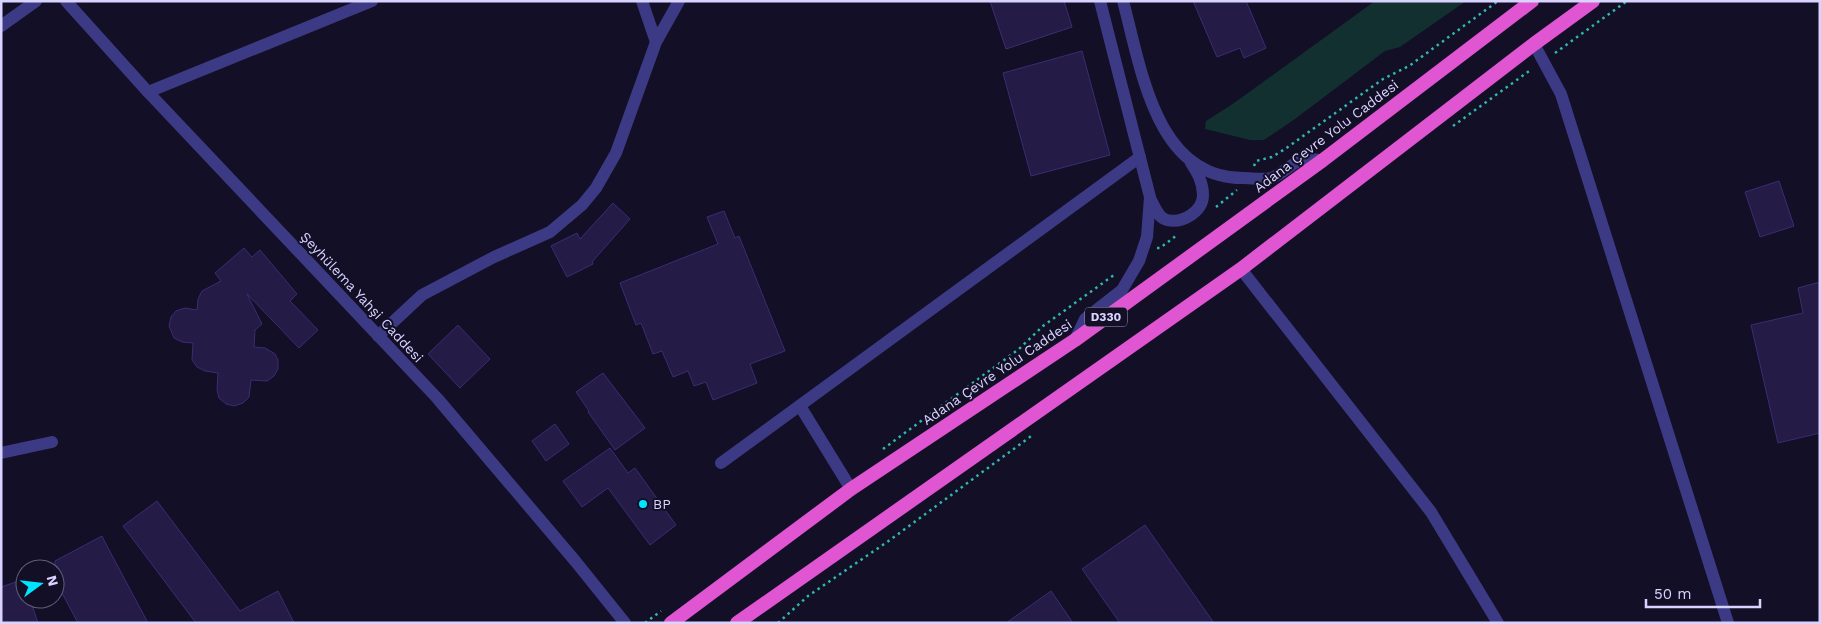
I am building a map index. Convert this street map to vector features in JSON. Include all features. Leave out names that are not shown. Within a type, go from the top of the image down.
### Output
[{"type":"highway","name":"Adana Çevre Yolu Caddesi","points":[[672,623],[852,489],[1075,340],[1323,160],[1532,1]]},
{"type":"highway","name":"D330","points":[[737,623],[1241,269],[1534,44],[1593,1]]},
{"type":"street","points":[[1,26],[36,1]]},
{"type":"street","name":"Şeyhülema Yahşi Caddesi","points":[[66,1],[148,92],[443,405],[625,623]]},
{"type":"street","points":[[148,92],[353,5],[372,1]]},
{"type":"street","points":[[642,1],[656,42]]},
{"type":"street","points":[[378,336],[422,295],[494,257],[550,232],[582,205],[596,188],[616,153],[656,42],[679,1]]},
{"type":"street","points":[[1100,1],[1150,197],[1157,213],[1166,220],[1183,220],[1195,213],[1204,196],[1200,177],[1169,138],[1151,106],[1123,1]]},
{"type":"street","points":[[1534,44],[1561,94],[1728,623]]},
{"type":"street","points":[[721,463],[1140,157]]},
{"type":"street","points":[[1188,160],[1217,174],[1231,178],[1271,178],[1303,159],[1323,160]]},
{"type":"street","points":[[1075,340],[1085,319],[1122,290],[1139,261],[1147,237],[1150,197]]},
{"type":"street","points":[[1241,269],[1431,512],[1498,623]]},
{"type":"street","points":[[800,406],[852,489]]},
{"type":"street","points":[[1,453],[52,442]]},
{"type":"path","points":[[1214,208],[1245,185],[1256,161],[1272,157],[1285,149],[1383,79],[1409,66],[1498,1]]},
{"type":"path","points":[[1143,249],[1160,248],[1183,231]]},
{"type":"path","points":[[881,450],[1019,349],[1043,326],[1115,274]]},
{"type":"path","points":[[645,623],[667,607]]},
{"type":"green space","points":[[1375,1],[1466,1],[1400,47],[1385,51],[1264,140],[1250,140],[1205,129],[1206,121],[1234,103]]},
{"type":"building","points":[[990,1],[1064,1],[1072,27],[1006,49]]},
{"type":"building","points":[[1193,1],[1246,1],[1266,48],[1244,58],[1240,48],[1217,57]]},
{"type":"building","points":[[1082,51],[1110,155],[1031,176],[1003,73]]},
{"type":"building","points":[[1779,181],[1794,226],[1760,237],[1745,192]]},
{"type":"building","points":[[613,203],[630,219],[592,262],[593,264],[567,277],[551,246],[577,233],[580,239]]},
{"type":"building","points":[[724,211],[735,238],[739,236],[785,351],[750,364],[757,383],[713,400],[706,382],[694,386],[688,371],[673,377],[662,351],[653,354],[641,323],[636,325],[620,283],[718,244],[707,217]]},
{"type":"building","points":[[244,248],[252,257],[260,250],[297,294],[290,301],[318,330],[299,348],[247,294],[262,324],[255,330],[254,347],[265,348],[275,354],[278,360],[278,369],[274,376],[267,381],[251,380],[249,397],[243,403],[234,406],[226,404],[219,398],[217,390],[218,373],[205,371],[197,367],[192,360],[193,343],[182,342],[174,338],[169,326],[171,317],[176,311],[185,308],[197,310],[198,299],[202,291],[221,281],[215,273]]},
{"type":"building","points":[[1820,282],[1820,433],[1778,443],[1751,325],[1803,313],[1798,288]]},
{"type":"building","points":[[458,325],[490,359],[460,388],[428,354]]},
{"type":"building","points":[[603,373],[645,428],[615,450],[576,392]]},
{"type":"building","points":[[555,424],[569,444],[546,461],[532,441]]},
{"type":"building","points":[[610,448],[628,473],[635,468],[676,525],[650,545],[608,488],[582,507],[563,481]]},
{"type":"building","points":[[157,501],[240,611],[278,591],[294,623],[196,623],[123,526]]},
{"type":"building","points":[[1145,525],[1214,623],[1120,623],[1082,569]]},
{"type":"building","points":[[102,536],[148,623],[78,623],[65,599],[65,559],[59,559]]},
{"type":"building","points":[[15,582],[15,609],[33,609],[38,623],[1,623],[1,587]]},
{"type":"building","points":[[1051,591],[1073,623],[1006,623]]},
{"type":"place","name":"BP","points":[[643,504]]}]
